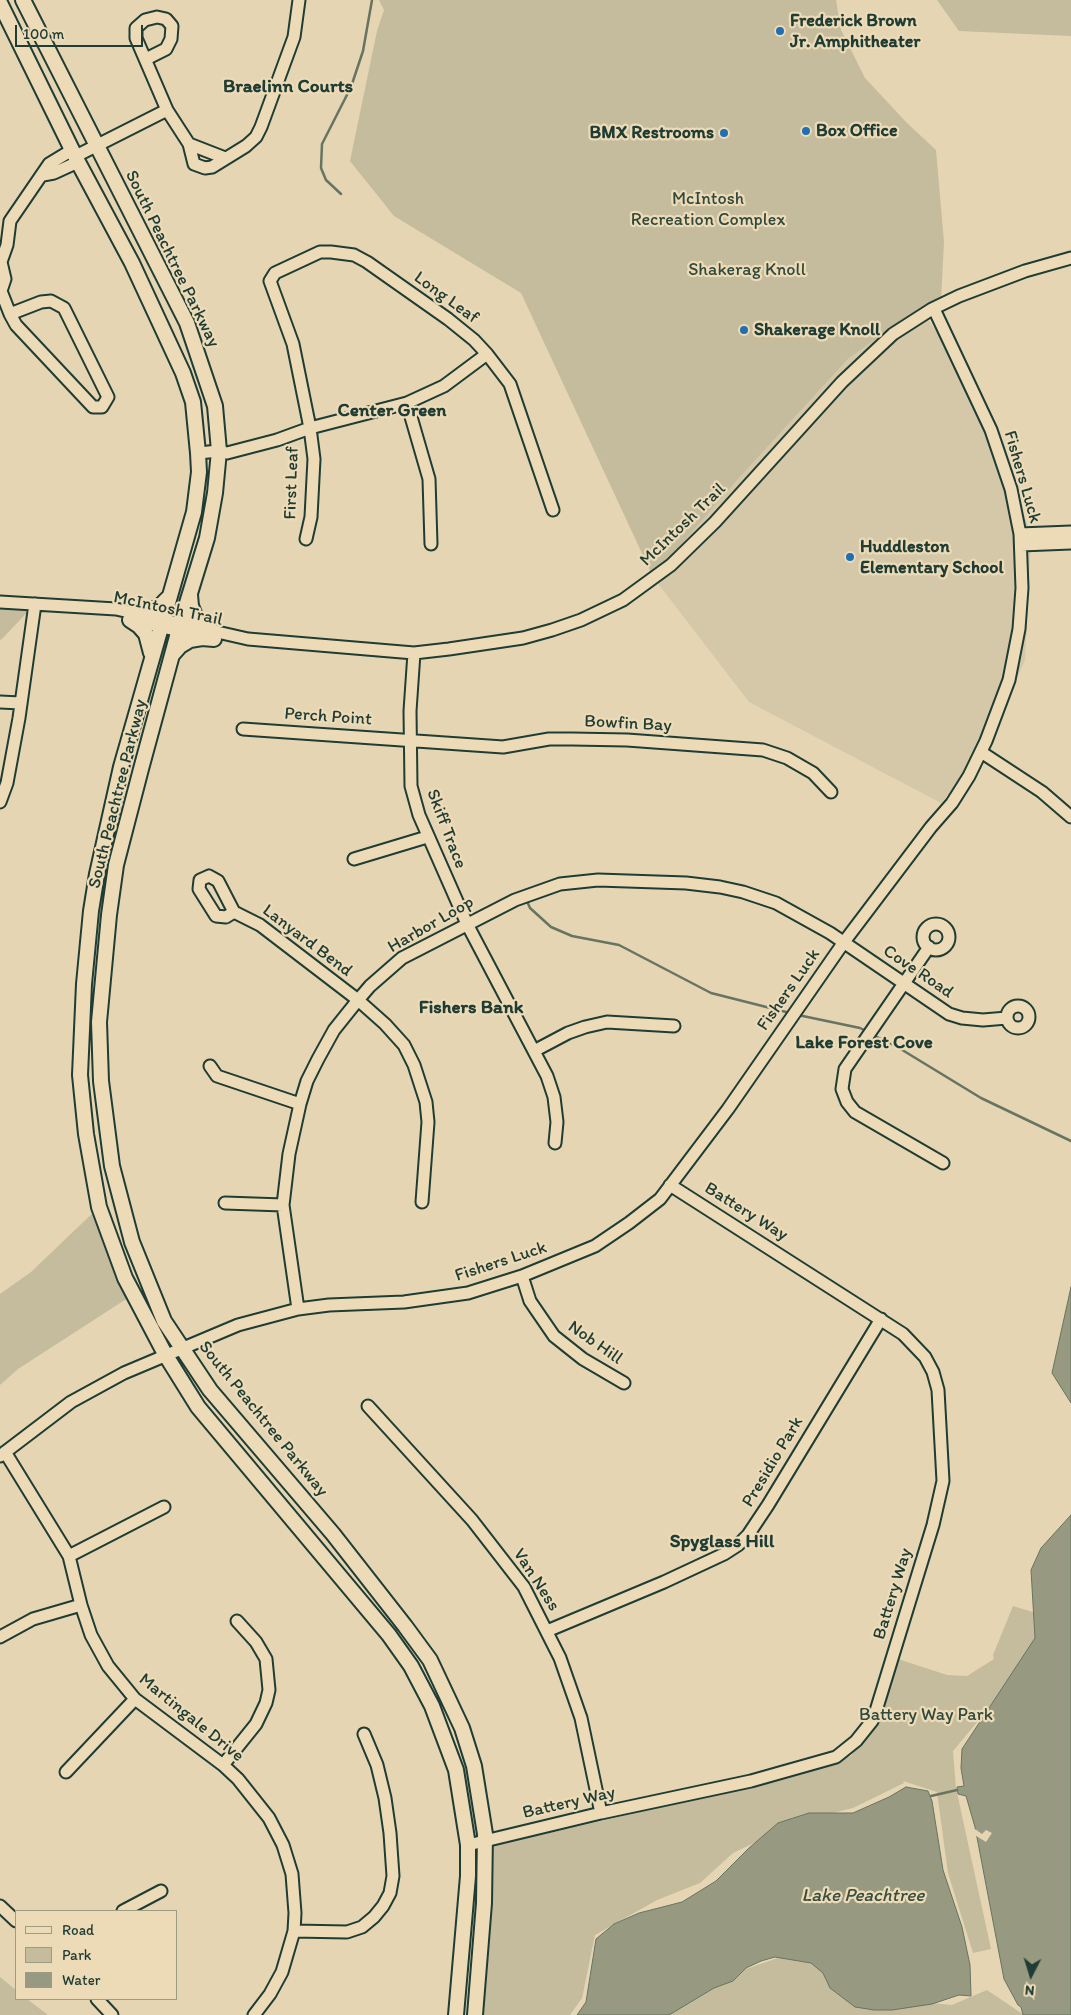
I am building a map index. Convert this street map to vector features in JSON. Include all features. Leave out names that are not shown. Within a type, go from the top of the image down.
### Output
[{"type":"main road","name":"South Peachtree Parkway","points":[[23,0],[187,323],[215,406],[219,451],[215,494],[206,538],[179,628],[116,865],[109,915],[99,1022],[101,1081],[112,1166],[124,1218],[142,1270],[164,1321],[210,1390],[333,1534],[430,1660],[462,1728],[474,1766],[485,1841],[484,1903],[475,2015]]},
{"type":"main road","name":"South Peachtree Parkway","points":[[0,3],[75,156],[132,263],[183,373],[193,402],[198,453],[199,472],[194,512],[168,598],[117,784],[97,874],[84,984],[80,1074],[86,1134],[99,1207],[125,1278],[165,1354],[198,1407],[389,1635],[411,1666],[432,1706],[456,1770],[468,1845],[468,1876],[456,2015]]},
{"type":"main road","points":[[190,593],[190,606],[196,618],[215,636]]},
{"type":"main road","points":[[152,656],[146,634],[132,616],[159,607],[168,598]]},
{"type":"main road","points":[[172,655],[180,646],[190,640],[215,636]]},
{"type":"street","points":[[146,59],[167,110],[189,144],[193,160],[199,167],[212,167],[246,146],[256,137],[294,37],[300,0]]},
{"type":"street","points":[[10,314],[41,302],[51,301],[64,308],[108,397],[102,407],[93,407],[16,325],[10,314],[1,291],[4,279],[2,262],[7,245],[10,221],[49,164],[75,156],[167,110]]},
{"type":"street","points":[[189,144],[225,158]]},
{"type":"street","name":"Long Leaf","points":[[284,321],[270,281],[271,276],[286,266],[320,252],[354,255],[367,262],[448,319],[474,340],[510,384],[553,510]]},
{"type":"street","name":"McIntosh Trail","points":[[0,602],[116,610],[161,624],[215,636],[414,653],[523,638],[581,620],[623,600],[671,565],[701,536],[836,389],[893,334],[934,308],[959,296],[1025,271],[1071,258]]},
{"type":"street","name":"Fishers Luck","points":[[2,1454],[71,1402],[124,1373],[165,1354],[238,1325],[298,1309],[329,1305],[433,1300],[468,1293],[522,1276],[595,1246],[660,1199],[728,1108],[844,942],[931,827],[952,803],[981,752],[999,710],[1014,660],[1019,629],[1022,588],[1021,540],[1011,489],[994,438],[934,308]]},
{"type":"street","name":"First Leaf","points":[[284,321],[293,344],[310,428],[314,459],[311,516],[306,538]]},
{"type":"street","points":[[198,453],[219,451],[226,445],[267,435],[292,435],[310,428],[406,403],[444,386],[487,354]]},
{"type":"street","points":[[406,403],[429,479],[431,544]]},
{"type":"street","points":[[1021,540],[1071,532]]},
{"type":"street","points":[[1021,540],[1071,542]]},
{"type":"street","points":[[0,802],[11,767],[35,604]]},
{"type":"street","name":"Skiff Trace","points":[[414,653],[410,740],[411,786],[419,815],[427,837],[467,924],[547,1076],[554,1097],[557,1122],[555,1143]]},
{"type":"street","points":[[0,702],[21,704]]},
{"type":"street","name":"Perch Point","points":[[243,729],[410,740]]},
{"type":"street","name":"Bowfin Bay","points":[[410,740],[504,746],[549,740],[599,739],[762,750],[787,758],[814,773],[831,792]]},
{"type":"street","points":[[981,752],[1042,792],[1071,817]]},
{"type":"street","points":[[354,860],[427,837]]},
{"type":"street","name":"Harbor Loop","points":[[298,1309],[283,1205],[289,1154],[300,1104],[307,1081],[334,1030],[370,986],[402,958],[524,896],[560,884],[598,880],[645,881],[720,887],[742,892],[776,903],[844,942]]},
{"type":"street","name":"Lanyard Bend","points":[[234,912],[260,926],[358,1000],[385,1024],[404,1045],[422,1087],[428,1122],[422,1202]]},
{"type":"street","name":"Cove Road","points":[[844,942],[950,1014],[962,1018],[983,1020],[1007,1018]]},
{"type":"street","points":[[929,947],[846,1069],[842,1080],[842,1089],[847,1102],[855,1112],[943,1163]]},
{"type":"street","points":[[534,1051],[563,1035],[607,1022],[674,1026]]},
{"type":"street","points":[[210,1066],[217,1076],[300,1104]]},
{"type":"street","name":"Battery Way","points":[[468,1845],[601,1813],[751,1781],[836,1757],[856,1741],[872,1721],[933,1525],[943,1473],[938,1390],[933,1372],[925,1356],[916,1345],[881,1319],[670,1185]]},
{"type":"street","points":[[225,1203],[283,1205]]},
{"type":"street","name":"Nob Hill","points":[[522,1276],[530,1301],[554,1336],[583,1359],[624,1383]]},
{"type":"street","name":"Presidio Park","points":[[548,1631],[664,1582],[724,1554],[738,1544],[756,1525],[881,1319]]},
{"type":"street","name":"Van Ness","points":[[368,1406],[472,1520],[524,1587],[548,1631],[560,1658],[580,1718],[601,1813]]},
{"type":"street","name":"Martingale Drive","points":[[2,1454],[68,1556],[91,1635],[108,1666],[135,1699],[223,1765],[238,1779],[269,1818],[283,1845],[292,1874],[295,1913],[294,1931],[282,1972],[270,1994],[254,2015]]},
{"type":"street","points":[[68,1556],[164,1507]]},
{"type":"street","points":[[0,1636],[33,1619],[81,1605]]},
{"type":"street","points":[[223,1765],[256,1724],[266,1703],[268,1690],[266,1659],[256,1642],[238,1621]]},
{"type":"street","points":[[66,1772],[135,1699]]},
{"type":"street","points":[[294,1931],[347,1932],[362,1927],[374,1917],[390,1893],[393,1876],[385,1798],[377,1765],[364,1734]]},
{"type":"street","points":[[125,1910],[161,1891]]},
{"type":"street","points":[[0,1906],[15,1920]]},
{"type":"street","points":[[98,2000],[112,2015]]},
{"type":"shaded area","name":"Huddleston Elementary School","points":[[921,309],[991,412],[1031,536],[1025,660],[985,750],[941,803],[749,702],[653,577],[739,478],[863,343]]},
{"type":"green space","name":"McIntosh Recreation Complex","points":[[379,0],[836,0],[841,30],[865,78],[907,123],[936,150],[944,242],[941,300],[901,321],[849,358],[739,478],[653,577],[521,293],[394,216],[350,161],[377,31],[384,10]]},
{"type":"green space","points":[[937,0],[1071,0],[1071,36],[959,31]]},
{"type":"green space","points":[[0,603],[35,604],[0,640]]},
{"type":"green space","points":[[99,1207],[134,1294],[18,1369],[0,1385],[0,1294],[31,1272]]},
{"type":"green space","name":"Battery Way Park","points":[[1013,1606],[1046,1616],[1019,1672],[953,1751],[956,1788],[991,1949],[973,1953],[948,1873],[937,1792],[903,1781],[904,1783],[853,1808],[802,1820],[733,1853],[700,1883],[657,1900],[595,1935],[582,1998],[570,2015],[481,2015],[493,1846],[752,1786],[851,1756],[872,1730],[884,1708],[898,1659],[947,1675],[967,1676],[994,1659],[993,1655]]},
{"type":"green space","points":[[795,1952],[869,1997],[952,2005],[987,1990],[1024,2015],[646,2015],[651,2002]]},
{"type":"green space","points":[[0,1977],[15,1989],[15,2000],[28,2000],[48,2015],[0,2015]]},
{"type":"water","points":[[1071,1287],[1071,1403],[1052,1373]]},
{"type":"water","points":[[1071,1515],[1071,2015],[1023,2015],[1021,2007],[1018,2005],[1004,1979],[975,1827],[966,1796],[958,1794],[957,1787],[964,1786],[961,1768],[962,1749],[1035,1638],[1031,1570],[1041,1548]]},
{"type":"water","name":"Lake Peachtree","points":[[906,1787],[928,1791],[932,1801],[943,1870],[962,1927],[970,1965],[971,1996],[959,1995],[932,2004],[892,2010],[855,2007],[830,1988],[823,1973],[811,1963],[775,1957],[746,1968],[733,1981],[714,1988],[669,2015],[577,2015],[586,2002],[596,1939],[614,1924],[639,1913],[682,1902],[695,1894],[716,1881],[749,1848],[778,1823],[809,1813],[853,1813]]},
{"type":"pier","points":[[975,1829],[982,1834],[986,1830],[992,1833],[986,1842],[973,1834]]},
{"type":"waterway","points":[[341,194],[326,180],[321,168],[322,144],[351,87],[363,51],[372,0]]},
{"type":"waterway","points":[[526,899],[530,908],[551,927],[572,936],[619,945],[711,993],[790,1013]]},
{"type":"waterway","points":[[798,1015],[860,1028],[866,1031]]},
{"type":"waterway","points":[[873,1035],[899,1048],[981,1098],[1071,1141]]},
{"type":"waterway","points":[[931,1796],[957,1790]]},
{"type":"place","name":"Frederick Brown Jr. Amphitheater","points":[[780,31]]},
{"type":"place","name":"Box Office","points":[[806,131]]},
{"type":"place","name":"BMX Restrooms","points":[[724,133]]},
{"type":"place","name":"Shakerage Knoll","points":[[744,330]]},
{"type":"place","name":"Huddleston Elementary School","points":[[850,557]]},
{"type":"district","name":"Braelinn Courts","points":[[288,87]]},
{"type":"district","name":"Center Green","points":[[392,411]]},
{"type":"district","name":"Fishers Bank","points":[[471,1008]]},
{"type":"district","name":"Lake Forest Cove","points":[[864,1043]]},
{"type":"district","name":"Spyglass Hill","points":[[722,1542]]},
{"type":"park label","name":"Shakerag Knoll","points":[[747,270]]}]
